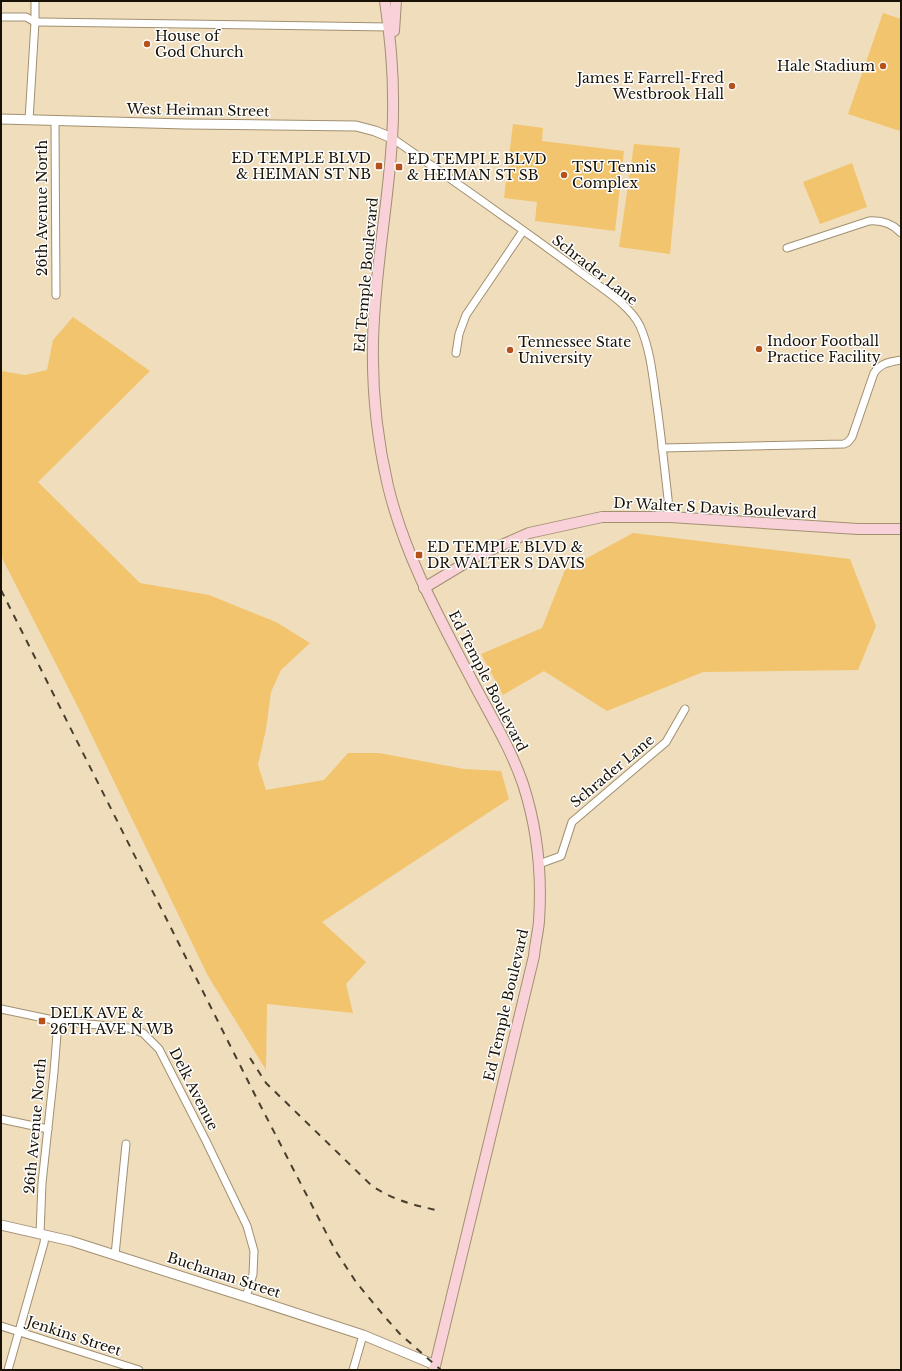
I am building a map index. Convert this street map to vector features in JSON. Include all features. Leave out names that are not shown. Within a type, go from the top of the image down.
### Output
[{"type":"main road","name":"Ed Temple Boulevard","points":[[385,1],[393,63],[392,138],[374,317],[373,343],[376,422],[387,484],[400,529],[424,588],[510,752],[523,784],[535,834],[539,864],[539,921],[534,956],[434,1367]]},
{"type":"main road","points":[[393,63],[396,1]]},
{"type":"main road","name":"Dr Walter S Davis Boulevard","points":[[424,588],[477,556],[529,533],[602,517],[670,517],[858,529],[901,529]]},
{"type":"street","name":"26th Avenue North","points":[[29,120],[35,1]]},
{"type":"street","points":[[1,17],[26,17],[35,22],[389,27]]},
{"type":"street","name":"West Heiman Street","points":[[1,120],[356,126],[375,131],[392,138]]},
{"type":"street","name":"26th Avenue North","points":[[55,121],[56,295]]},
{"type":"street","name":"Schrader Lane","points":[[392,138],[614,298],[636,319],[645,339],[649,355],[670,517]]},
{"type":"street","points":[[787,248],[869,221],[887,223],[892,225],[901,233]]},
{"type":"street","points":[[456,353],[460,330],[466,314],[523,231]]},
{"type":"street","points":[[662,448],[844,444],[852,437],[874,373],[884,363],[901,360]]},
{"type":"street","name":"Schrader Lane","points":[[539,864],[561,856],[572,822],[666,742],[685,709]]},
{"type":"street","name":"Delk Avenue","points":[[1,1009],[58,1021],[129,1028],[143,1033],[159,1050],[206,1141],[247,1226],[254,1251],[253,1274],[246,1297]]},
{"type":"street","name":"26th Avenue North","points":[[8,1370],[44,1243],[42,1234],[42,1183],[58,1021]]},
{"type":"street","points":[[1,1119],[48,1129]]},
{"type":"street","points":[[115,1255],[126,1144]]},
{"type":"street","name":"Buchanan Street","points":[[1,1225],[71,1241],[363,1334],[434,1367]]},
{"type":"street","name":"Jenkins Street","points":[[1,1326],[128,1368],[139,1370]]},
{"type":"street","points":[[353,1370],[363,1334]]},
{"type":"shaded area","name":"Hale Stadium","points":[[883,13],[901,19],[900,131],[848,114]]},
{"type":"shaded area","name":"TSU Tennis Complex","points":[[513,124],[543,128],[542,141],[624,151],[615,231],[535,221],[537,202],[504,198]]},
{"type":"shaded area","points":[[634,144],[680,148],[670,254],[619,247]]},
{"type":"shaded area","points":[[852,163],[867,207],[820,224],[803,182]]},
{"type":"shaded area","points":[[73,317],[150,371],[38,482],[140,583],[209,595],[276,622],[310,643],[281,670],[271,692],[266,729],[258,765],[266,790],[324,780],[348,753],[379,753],[464,769],[501,771],[509,799],[322,922],[366,962],[346,984],[353,1013],[267,1004],[266,1070],[208,976],[79,709],[1,556],[1,371],[25,375],[47,370],[53,340]]},
{"type":"shaded area","points":[[633,533],[850,559],[876,626],[858,670],[703,672],[607,711],[544,671],[503,695],[481,654],[542,628],[565,570]]},
{"type":"railway","points":[[1,590],[255,1095],[335,1250],[356,1282],[384,1316],[400,1334],[441,1370]]},
{"type":"railway","points":[[250,1058],[266,1083],[372,1186],[397,1199],[440,1211]]},
{"type":"place","name":"House of God Church","points":[[147,44]]},
{"type":"place","name":"Hale Stadium","points":[[883,66]]},
{"type":"place","name":"James E Farrell-Fred Westbrook Hall","points":[[732,86]]},
{"type":"place","name":"ED TEMPLE BLVD & HEIMAN ST NB","points":[[379,166]]},
{"type":"place","name":"ED TEMPLE BLVD & HEIMAN ST SB","points":[[399,167]]},
{"type":"place","name":"TSU Tennis Complex","points":[[564,175]]},
{"type":"place","name":"Indoor Football Practice Facility","points":[[759,349]]},
{"type":"place","name":"Tennessee State University","points":[[510,350]]},
{"type":"place","name":"ED TEMPLE BLVD & DR WALTER S DAVIS","points":[[419,555]]},
{"type":"place","name":"DELK AVE & 26TH AVE N WB","points":[[42,1021]]}]
